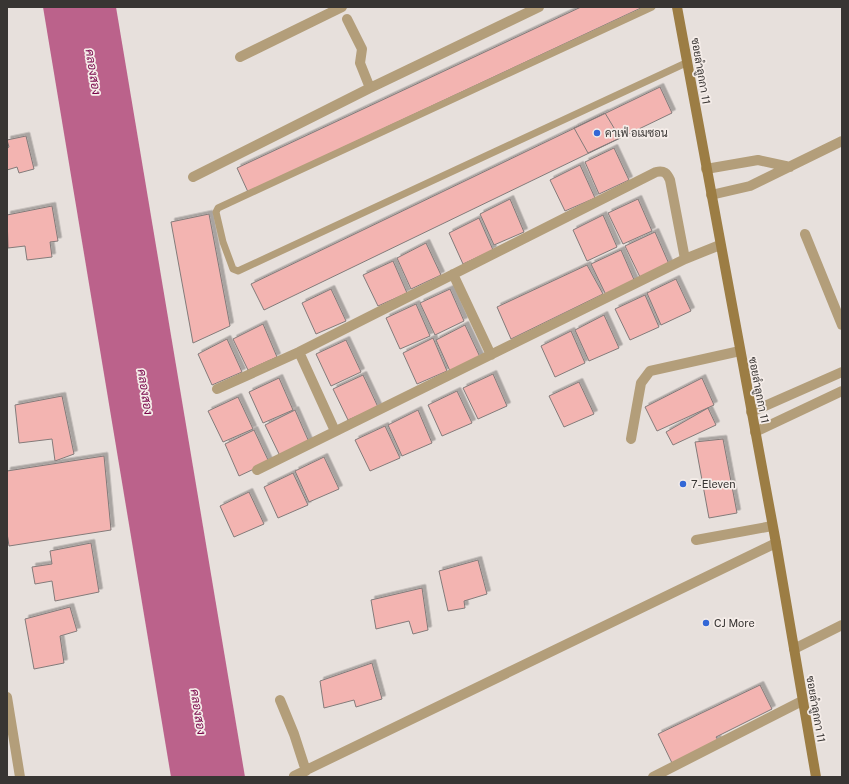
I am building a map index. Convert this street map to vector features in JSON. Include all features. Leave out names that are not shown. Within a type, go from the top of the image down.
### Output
[{"type":"street","points":[[240,57],[342,7]]},
{"type":"street","points":[[193,177],[370,88],[539,7]]},
{"type":"street","name":"ซอยลำลูกกา 11","points":[[678,7],[710,195],[776,543],[816,777]]},
{"type":"street","points":[[347,19],[362,49],[360,63],[370,88]]},
{"type":"street","points":[[710,195],[750,186],[842,141]]},
{"type":"street","points":[[706,169],[758,160],[790,167]]},
{"type":"street","points":[[218,389],[299,352],[661,170],[665,172],[670,180],[685,259]]},
{"type":"street","points":[[805,234],[842,325]]},
{"type":"street","points":[[257,470],[685,259],[720,244]]},
{"type":"street","points":[[453,274],[491,355]]},
{"type":"street","points":[[631,439],[641,383],[650,371],[740,351]]},
{"type":"street","points":[[299,352],[335,431]]},
{"type":"street","points":[[752,412],[842,372]]},
{"type":"street","points":[[755,432],[842,391]]},
{"type":"street","points":[[696,540],[772,526]]},
{"type":"street","points":[[294,776],[776,543]]},
{"type":"street","points":[[794,649],[842,625]]},
{"type":"street","points":[[7,697],[20,777]]},
{"type":"street","points":[[280,700],[294,734],[306,771]]},
{"type":"street","points":[[653,777],[802,701]]},
{"type":"lane","points":[[652,7],[218,208],[216,212],[223,242],[234,269],[238,271],[688,62]]},
{"type":"water","name":"คลองสอง","points":[[43,7],[116,7],[245,777],[171,777]]},
{"type":"building","points":[[581,7],[643,7],[248,192],[237,168]]},
{"type":"building","points":[[660,87],[672,113],[264,310],[251,284]]},
{"type":"building","name":"คาเฟ่ อเมซอน","points":[[605,113],[620,138],[588,153],[574,128]]},
{"type":"building","points":[[26,136],[34,169],[19,173],[17,167],[7,170],[7,148],[9,147],[7,140]]},
{"type":"building","points":[[614,148],[629,180],[599,194],[585,162]]},
{"type":"building","points":[[580,165],[595,198],[565,211],[550,180]]},
{"type":"building","points":[[510,199],[524,232],[494,245],[480,214]]},
{"type":"building","points":[[638,199],[652,231],[623,244],[608,213]]},
{"type":"building","points":[[52,206],[58,241],[50,242],[52,257],[27,260],[25,246],[8,248],[7,215]]},
{"type":"building","points":[[209,214],[230,326],[193,343],[171,222]]},
{"type":"building","points":[[603,215],[617,247],[587,261],[573,230]]},
{"type":"building","points":[[479,218],[493,250],[463,264],[449,233]]},
{"type":"building","points":[[655,232],[669,264],[640,277],[625,246]]},
{"type":"building","points":[[426,243],[441,275],[411,289],[397,258]]},
{"type":"building","points":[[621,250],[635,282],[606,295],[591,264]]},
{"type":"building","points":[[393,261],[407,293],[378,306],[363,275]]},
{"type":"building","points":[[587,265],[603,294],[511,339],[497,307]]},
{"type":"building","points":[[676,279],[691,311],[661,325],[647,293]]},
{"type":"building","points":[[331,289],[346,321],[316,334],[302,303]]},
{"type":"building","points":[[450,289],[464,321],[435,335],[420,303]]},
{"type":"building","points":[[645,295],[659,327],[630,340],[615,309]]},
{"type":"building","points":[[416,304],[430,336],[400,349],[386,318]]},
{"type":"building","points":[[604,315],[619,348],[589,361],[575,330]]},
{"type":"building","points":[[263,324],[277,357],[248,370],[233,339]]},
{"type":"building","points":[[465,325],[480,357],[450,371],[436,340]]},
{"type":"building","points":[[571,331],[585,363],[555,377],[541,346]]},
{"type":"building","points":[[433,338],[447,371],[417,384],[403,353]]},
{"type":"building","points":[[227,339],[242,372],[212,385],[198,354]]},
{"type":"building","points":[[346,340],[361,372],[331,386],[316,354]]},
{"type":"building","points":[[493,374],[507,406],[478,419],[463,388]]},
{"type":"building","points":[[363,375],[378,407],[348,420],[333,389]]},
{"type":"building","points":[[279,378],[293,410],[263,423],[249,392]]},
{"type":"building","points":[[702,378],[714,405],[657,431],[645,407]]},
{"type":"building","points":[[579,382],[594,414],[564,427],[549,396]]},
{"type":"building","points":[[457,391],[472,423],[442,436],[428,405]]},
{"type":"building","points":[[62,396],[74,454],[55,461],[52,439],[19,443],[15,405]]},
{"type":"building","points":[[238,397],[253,429],[223,442],[208,411]]},
{"type":"building","points":[[708,408],[716,425],[673,445],[666,432]]},
{"type":"building","points":[[295,410],[309,442],[280,456],[265,425]]},
{"type":"building","points":[[418,410],[432,443],[402,456],[388,425]]},
{"type":"building","points":[[385,426],[400,458],[370,471],[355,440]]},
{"type":"building","points":[[254,430],[269,462],[239,476],[225,444]]},
{"type":"building","points":[[723,439],[737,513],[709,518],[695,442]]},
{"type":"building","points":[[104,456],[111,530],[9,546],[7,533],[7,471]]},
{"type":"building","points":[[324,457],[339,489],[309,502],[295,471]]},
{"type":"building","points":[[293,473],[308,505],[278,518],[264,487]]},
{"type":"building","points":[[249,492],[264,524],[234,537],[220,506]]},
{"type":"building","points":[[91,543],[99,592],[55,601],[52,581],[35,584],[32,567],[52,564],[50,551]]},
{"type":"building","points":[[478,560],[487,594],[464,601],[465,608],[448,611],[439,571]]},
{"type":"building","points":[[422,588],[428,630],[413,634],[409,621],[376,629],[371,600]]},
{"type":"building","points":[[70,607],[77,631],[60,636],[64,663],[34,669],[25,619]]},
{"type":"building","points":[[372,663],[382,699],[356,707],[354,700],[324,708],[320,681]]},
{"type":"building","points":[[760,685],[772,709],[716,737],[718,740],[672,763],[658,734]]},
{"type":"place","name":"คาเฟ่ อเมซอน","points":[[597,133]]},
{"type":"place","name":"7-Eleven","points":[[683,484]]},
{"type":"place","name":"CJ More","points":[[706,623]]}]
